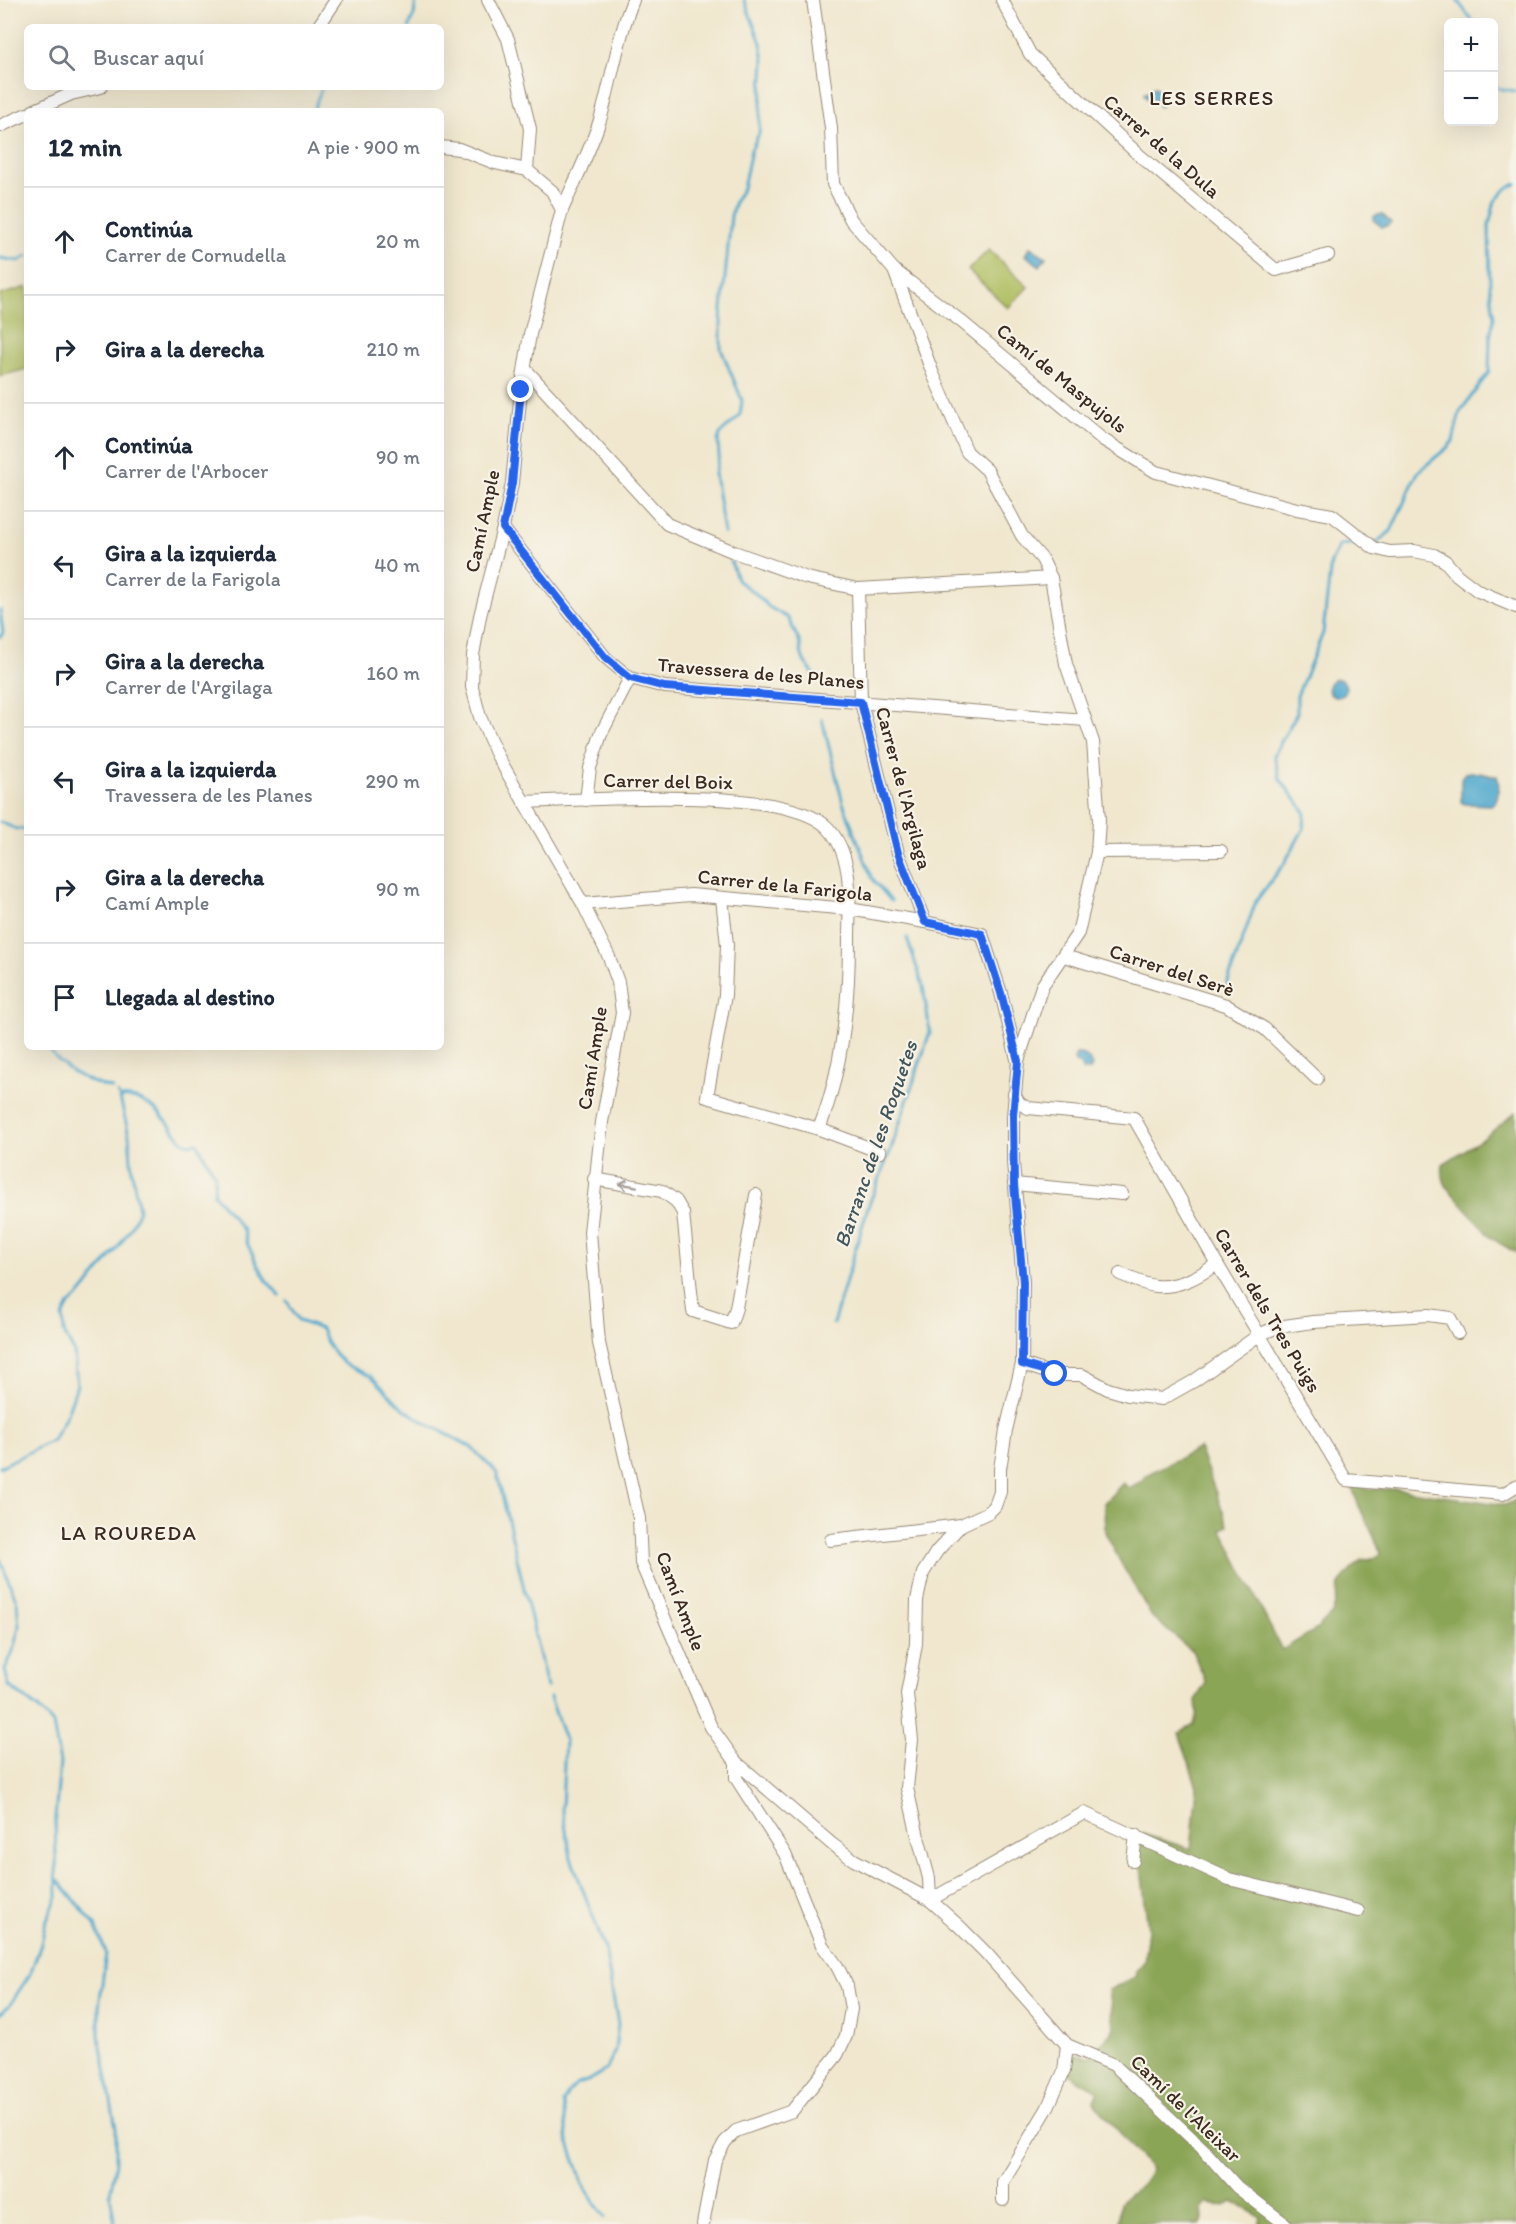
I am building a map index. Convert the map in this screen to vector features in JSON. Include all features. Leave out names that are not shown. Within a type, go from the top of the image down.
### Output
[{"type":"street","points":[[320,24],[336,0]]},
{"type":"street","points":[[488,0],[508,39],[530,129],[527,170]]},
{"type":"street","name":"Camí Ample","points":[[633,0],[617,48],[610,87],[599,123],[562,210],[530,334],[521,390],[512,483],[472,655],[472,687],[480,717],[497,755],[583,904],[609,957],[618,982],[622,1013],[602,1122],[590,1232],[599,1343],[639,1518],[641,1563],[711,1727],[736,1762],[832,1845],[854,1860],[930,1900]]},
{"type":"street","name":"Camí de Maspujols","points":[[813,0],[831,128],[833,184],[851,220],[894,270],[971,329],[1102,439],[1156,472],[1297,509],[1332,515],[1374,548],[1390,552],[1414,551],[1434,555],[1445,561],[1457,575],[1478,591],[1516,607]]},
{"type":"street","name":"Carrer de la Dula","points":[[1002,0],[1030,54],[1138,154],[1276,270],[1328,255]]},
{"type":"street","points":[[40,108],[70,94],[88,90]]},
{"type":"street","points":[[0,126],[24,115]]},
{"type":"street","points":[[444,148],[459,149],[495,163],[527,170],[552,191],[562,210]]},
{"type":"street","points":[[831,1540],[961,1525],[989,1512],[995,1506],[1000,1492],[1000,1469],[1006,1430],[1022,1364],[1023,1282],[1014,1184],[1013,1116],[1018,1061],[1042,986],[1078,933],[1097,852],[1099,820],[1093,742],[1066,664],[1051,578],[1042,559],[1022,536],[1006,510],[987,470],[967,452],[933,374],[894,270]]},
{"type":"street","points":[[528,372],[667,524],[772,566],[807,578],[858,589],[1051,578]]},
{"type":"street","name":"Travessera de les Planes","points":[[503,528],[605,657],[630,678],[665,687],[1085,720]]},
{"type":"street","name":"Carrer de l'Argilaga","points":[[858,589],[861,702],[898,853],[925,922]]},
{"type":"street","points":[[586,800],[590,768],[601,734],[630,678]]},
{"type":"street","name":"Carrer del Boix","points":[[524,802],[719,798],[789,808],[808,815],[827,827],[842,849],[848,870],[849,969],[841,1046],[826,1113],[819,1129]]},
{"type":"street","points":[[1097,852],[1221,851]]},
{"type":"street","name":"Carrer de la Farigola","points":[[583,904],[691,895],[849,909],[982,934],[1001,993],[1018,1061]]},
{"type":"street","points":[[722,898],[727,945],[725,995],[707,1097],[819,1129],[880,1152]]},
{"type":"street","name":"Carrer del Serè","points":[[1064,956],[1227,1005],[1265,1029],[1317,1080]]},
{"type":"street","name":"Carrer dels Tres Puigs","points":[[1014,1094],[1019,1103],[1028,1108],[1134,1118],[1217,1264],[1346,1480],[1503,1494],[1516,1486]]},
{"type":"street","points":[[594,1179],[662,1191],[676,1201],[683,1213],[693,1311],[730,1323],[736,1308],[756,1195]]},
{"type":"street","points":[[1014,1184],[1122,1194]]},
{"type":"street","points":[[1120,1274],[1155,1286],[1179,1284],[1197,1278],[1217,1264]]},
{"type":"street","points":[[1022,1364],[1055,1374],[1082,1375],[1108,1389],[1128,1395],[1162,1399],[1194,1381],[1259,1335],[1277,1326],[1428,1315],[1450,1318],[1458,1333]]},
{"type":"street","points":[[961,1525],[937,1551],[922,1573],[917,1600],[916,1644],[907,1694],[912,1740],[907,1788],[929,1878],[930,1900],[1084,1813],[1229,1879],[1358,1911]]},
{"type":"street","points":[[703,2224],[715,2160],[724,2142],[736,2131],[792,2110],[837,2055],[846,2036],[851,2009],[846,1986],[837,1966],[822,1946],[785,1854],[736,1778],[736,1762]]},
{"type":"street","points":[[1133,1861],[1136,1835]]},
{"type":"street","name":"Camí de l'Aleixar","points":[[930,1900],[986,1953],[1067,2045],[1114,2065],[1202,2148],[1237,2187],[1285,2224]]},
{"type":"street","points":[[999,2197],[1003,2182],[1047,2109],[1064,2071],[1067,2045]]},
{"type":"green space","points":[[989,250],[1028,287],[1008,308],[968,270]]},
{"type":"green space","points":[[24,288],[24,370],[0,376],[0,295]]},
{"type":"green space","points":[[1516,1112],[1516,1253],[1491,1238],[1447,1187],[1442,1170],[1443,1164],[1484,1138]]},
{"type":"green space","points":[[1199,1448],[1228,1525],[1222,1530],[1282,1650],[1317,1629],[1333,1613],[1339,1584],[1362,1560],[1378,1557],[1380,1553],[1352,1485],[1371,1489],[1397,1489],[1505,1505],[1516,1500],[1516,2224],[1259,2224],[1261,2217],[1232,2201],[1220,2206],[1207,2202],[1202,2209],[1201,2224],[1119,2224],[1120,2203],[1147,2179],[1151,2169],[1097,2106],[1094,2101],[1098,2091],[1065,2072],[1072,2053],[1089,2057],[1111,2034],[1114,2027],[1109,1990],[1137,1976],[1135,1972],[1144,1962],[1148,1929],[1137,1832],[1191,1849],[1197,1787],[1179,1733],[1194,1725],[1197,1712],[1196,1699],[1206,1683],[1193,1652],[1152,1617],[1122,1565],[1105,1532],[1104,1503],[1123,1483],[1129,1488],[1148,1474]]},
{"type":"water","points":[[1155,86],[1167,100],[1160,107],[1153,99],[1149,101],[1144,94]]},
{"type":"water","points":[[1382,214],[1391,223],[1382,227],[1373,220],[1374,216]]},
{"type":"water","points":[[1030,247],[1046,257],[1040,266],[1025,255]]},
{"type":"water","points":[[1333,679],[1341,679],[1346,684],[1344,695],[1333,697],[1328,692],[1328,684]]},
{"type":"water","points":[[1465,773],[1497,776],[1497,799],[1493,805],[1461,802],[1461,778]]},
{"type":"water","points":[[1076,1054],[1081,1054],[1088,1059],[1092,1066],[1090,1070],[1083,1071],[1075,1062]]},
{"type":"waterway","points":[[410,24],[416,0]]},
{"type":"waterway","name":"Barranc de les Roquetes","points":[[724,533],[715,474],[719,456],[718,441],[720,434],[740,416],[742,400],[721,349],[721,319],[731,216],[735,201],[743,188],[751,150],[759,134],[764,61],[761,43],[744,0]]},
{"type":"waterway","points":[[1457,0],[1470,18]]},
{"type":"waterway","points":[[1498,88],[1516,91]]},
{"type":"waterway","points":[[314,108],[321,90]]},
{"type":"waterway","points":[[1376,543],[1391,531],[1418,472],[1453,441],[1460,412],[1489,372],[1490,337],[1494,317],[1490,286],[1489,225],[1495,201],[1507,188],[1516,184]]},
{"type":"waterway","points":[[0,258],[19,261],[24,258]]},
{"type":"waterway","points":[[1226,987],[1256,901],[1284,864],[1304,828],[1305,812],[1280,779],[1274,755],[1297,713],[1297,696],[1323,633],[1331,562],[1340,545],[1360,543]]},
{"type":"waterway","name":"Barranc de les Roquetes","points":[[731,562],[738,581],[769,607],[788,618],[800,643],[804,661],[816,677]]},
{"type":"waterway","points":[[0,610],[3,633],[0,637]]},
{"type":"waterway","name":"Barranc de les Roquetes","points":[[822,719],[843,803],[872,878],[891,901]]},
{"type":"waterway","points":[[0,822],[16,829],[24,829]]},
{"type":"waterway","name":"Barranc de les Roquetes","points":[[833,1324],[868,1207],[891,1149],[930,1032],[923,986],[907,938]]},
{"type":"waterway","points":[[49,1050],[75,1074],[112,1088]]},
{"type":"waterway","points":[[0,1467],[53,1440],[67,1414],[77,1385],[74,1352],[64,1333],[63,1317],[69,1305],[81,1294],[116,1250],[131,1228],[139,1210],[132,1173],[129,1135],[117,1093]]},
{"type":"waterway","points":[[120,1098],[135,1099],[149,1105],[161,1115],[183,1141],[188,1144],[197,1143],[215,1175],[214,1194],[244,1231],[258,1266],[280,1296]]},
{"type":"waterway","points":[[287,1301],[299,1321],[321,1329],[328,1345],[344,1364],[371,1376],[403,1408],[424,1422],[471,1447],[497,1473],[547,1687]]},
{"type":"waterway","points":[[0,1559],[17,1602],[19,1627],[5,1670],[9,1686],[39,1709],[53,1724],[60,1763],[55,1818],[57,1897],[45,1925],[30,1974],[9,2006],[0,2014]]},
{"type":"waterway","points":[[550,1697],[565,1740],[562,1809],[571,1858],[605,1949],[618,2024],[615,2050],[607,2069],[590,2080],[577,2084],[568,2093],[563,2103],[567,2138],[585,2189],[605,2217]]},
{"type":"waterway","points":[[57,1879],[95,1925],[106,1953],[99,2007],[99,2036],[116,2128],[116,2162],[110,2194],[115,2224]]},
{"type":"district","name":"LES SERRES","points":[[1212,98]]},
{"type":"district","name":"LA ROUREDA","points":[[129,1533]]},
{"type":"route","points":[[521,390],[518,438],[503,528],[605,657],[630,678],[665,687],[861,702],[898,853],[925,922],[982,934],[1001,993],[1018,1061],[1013,1116],[1014,1184],[1023,1282],[1022,1364],[1055,1374]]}]
